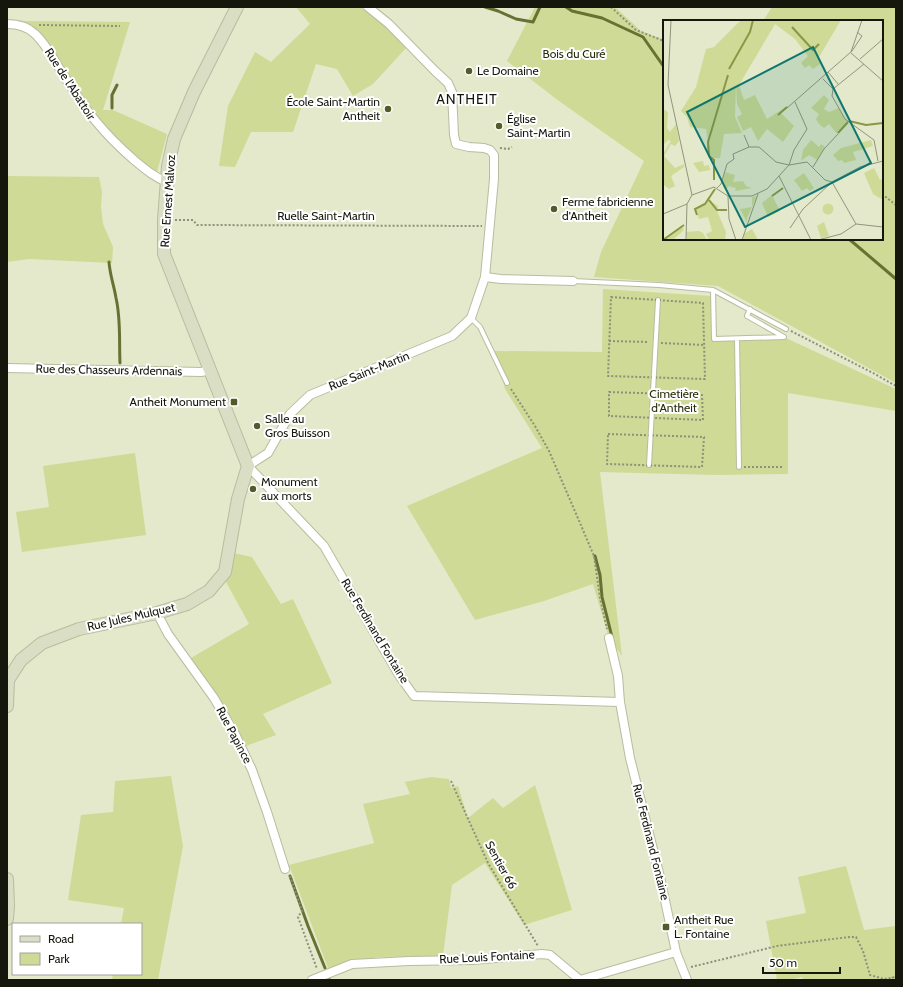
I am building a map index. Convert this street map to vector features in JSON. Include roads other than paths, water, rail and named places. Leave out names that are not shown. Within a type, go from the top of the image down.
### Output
[{"type":"street","name":"Rue Ernest Malvoz","points":[[238,7],[192,97],[174,139],[168,166],[164,220],[164,254],[248,466]]},
{"type":"street","name":"Rue Saint-Martin","points":[[248,466],[268,453],[290,414],[310,395],[452,336],[471,318],[485,277],[494,179],[494,155],[492,152],[484,148],[456,144],[454,135],[452,92],[448,83],[390,24],[368,7]]},
{"type":"street","name":"Rue de l'Abattoir","points":[[7,24],[15,24],[26,27],[44,42],[85,110],[109,137],[148,172],[167,182]]},
{"type":"street","points":[[485,277],[501,279],[573,281]]},
{"type":"street","name":"Rue des Chasseurs Ardennais","points":[[7,368],[201,372],[211,370]]},
{"type":"street","name":"Rue Jules Mulquet","points":[[7,679],[21,660],[42,643],[79,629],[157,613],[186,604],[210,591],[225,572],[238,499],[248,466]]},
{"type":"street","name":"Rue Ferdinand Fontaine","points":[[248,466],[324,546],[399,675],[414,696],[620,702]]},
{"type":"street","name":"Rue Papince","points":[[157,613],[168,634],[214,698],[235,734],[252,770],[285,869]]},
{"type":"street","name":"Rue Ferdinand Fontaine","points":[[609,638],[618,676],[620,702],[630,758],[660,877],[676,952],[687,980]]},
{"type":"street","points":[[7,679],[7,706]]},
{"type":"street","points":[[7,879],[7,919]]},
{"type":"street","name":"Rue Louis Fontaine","points":[[316,978],[352,964],[473,960],[542,954],[550,955],[580,980],[676,952]]},
{"type":"lane","points":[[573,281],[658,285],[712,290],[786,329]]},
{"type":"lane","points":[[712,290],[714,339],[784,336],[746,316],[750,309]]},
{"type":"lane","points":[[649,465],[658,300]]},
{"type":"lane","points":[[471,318],[480,328],[506,383]]},
{"type":"lane","points":[[737,338],[739,467]]},
{"type":"waterway","points":[[485,7],[516,19],[533,22],[540,7]]},
{"type":"waterway","points":[[566,7],[572,11],[602,18],[643,37],[663,66]]},
{"type":"waterway","points":[[112,108],[112,95],[117,85]]},
{"type":"waterway","points":[[850,240],[896,279]]},
{"type":"waterway","points":[[109,262],[119,314],[120,363]]},
{"type":"waterway","points":[[595,556],[600,575],[602,597],[612,637]]},
{"type":"waterway","points":[[290,876],[325,968]]},
{"type":"place","name":"Le Domaine","points":[[469,71]]},
{"type":"place","name":"École Saint-Martin Antheit","points":[[388,109]]},
{"type":"place","name":"Église Saint-Martin","points":[[499,126]]},
{"type":"place","name":"Ferme fabricienne d'Antheit","points":[[554,209]]},
{"type":"place","name":"Antheit Monument","points":[[234,402]]},
{"type":"place","name":"Salle au Gros Buisson","points":[[257,426]]},
{"type":"place","name":"Monument aux morts","points":[[253,489]]},
{"type":"place","name":"Antheit Rue L. Fontaine","points":[[666,927]]},
{"type":"district","name":"ANTHEIT","points":[[467,99]]},
{"type":"park label","name":"Bois du Curé","points":[[574,54]]},
{"type":"park label","name":"Cimetière d'Antheit","points":[[674,401]]}]
